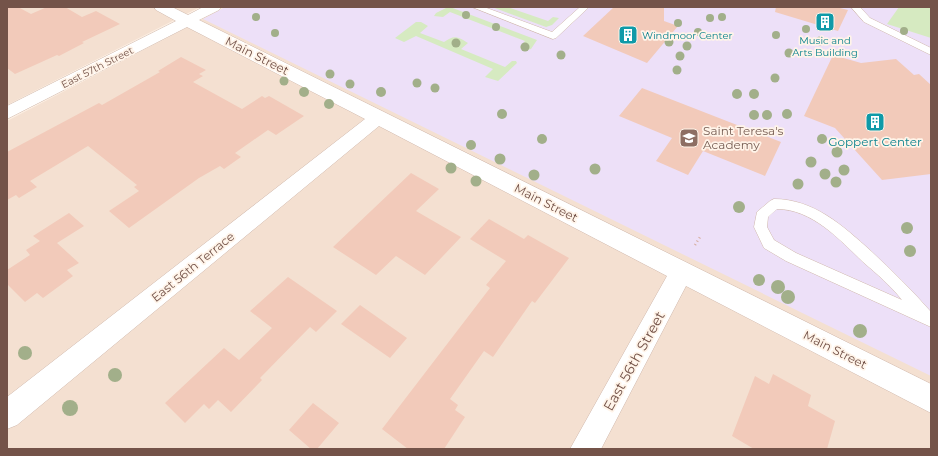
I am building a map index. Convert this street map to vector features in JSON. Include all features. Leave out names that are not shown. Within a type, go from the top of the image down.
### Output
[{"type":"street","name":"Main Street","points":[[161,7],[931,399]]},
{"type":"street","name":"East 57th Street","points":[[7,113],[214,7]]},
{"type":"street","name":"East 56th Terrace","points":[[7,415],[378,118]]},
{"type":"street","name":"East 56th Street","points":[[585,449],[682,272]]},
{"type":"lane","points":[[476,7],[553,36],[585,7]]},
{"type":"lane","points":[[855,7],[867,20],[931,52]]},
{"type":"lane","points":[[774,204],[787,204],[808,211],[836,227],[899,286],[929,319],[791,257],[769,244],[760,227],[762,215],[774,204]]},
{"type":"path","points":[[696,245],[700,237]]},
{"type":"shaded area","points":[[7,7],[200,7],[7,105]]},
{"type":"shaded area","name":"Saint Teresa's Academy","points":[[225,7],[931,7],[931,376],[203,19]]},
{"type":"shaded area","points":[[226,7],[931,7],[931,449],[7,449],[7,121]]},
{"type":"green space","points":[[448,7],[537,40],[531,49],[524,51],[520,47],[525,41],[450,12],[443,17],[434,16],[436,13]]},
{"type":"green space","points":[[492,7],[507,7],[548,21],[553,17],[559,18],[552,25],[546,27]]},
{"type":"green space","points":[[899,7],[931,7],[931,38],[887,24]]},
{"type":"green space","points":[[416,22],[421,22],[428,26],[420,33],[444,42],[453,37],[461,39],[468,43],[461,49],[505,67],[512,61],[516,61],[517,63],[498,81],[485,77],[493,69],[416,36],[404,42],[395,38]]},
{"type":"building","points":[[7,7],[18,7],[31,14],[47,7],[65,7],[82,17],[96,11],[120,24],[82,42],[84,43],[59,56],[57,55],[15,74],[7,68]]},
{"type":"building","name":"Windmoor Center","points":[[614,7],[664,7],[664,21],[678,26],[647,63],[583,36]]},
{"type":"building","name":"Music and Arts Building","points":[[776,7],[836,7],[848,10],[838,31],[775,12]]},
{"type":"building","name":"Goppert Center","points":[[833,55],[861,63],[896,59],[914,75],[919,74],[931,85],[931,174],[882,180],[835,128],[804,116]]},
{"type":"building","points":[[181,57],[206,70],[199,74],[203,76],[193,82],[242,109],[262,96],[265,98],[269,96],[304,116],[276,135],[268,130],[235,153],[241,157],[224,169],[220,166],[199,178],[129,228],[109,211],[139,191],[134,187],[137,185],[88,146],[30,181],[37,187],[19,198],[16,195],[7,200],[7,152],[99,103],[102,105],[160,72],[158,71]]},
{"type":"building","points":[[642,88],[781,142],[765,176],[703,151],[688,175],[656,161],[672,138],[619,116]]},
{"type":"building","points":[[411,173],[439,189],[416,211],[461,237],[425,275],[396,256],[376,275],[333,247]]},
{"type":"building","points":[[69,213],[84,226],[57,243],[79,263],[67,270],[73,276],[43,298],[37,293],[25,302],[7,284],[7,270],[30,255],[26,250],[40,241],[33,236]]},
{"type":"building","points":[[489,219],[524,239],[528,235],[569,258],[535,303],[532,301],[493,357],[484,351],[450,399],[458,405],[455,410],[465,417],[444,449],[408,449],[382,429],[490,288],[486,285],[506,261],[470,239]]},
{"type":"building","points":[[288,277],[337,311],[316,332],[310,327],[260,378],[262,380],[231,412],[218,400],[209,409],[204,404],[185,423],[165,403],[224,348],[239,360],[272,328],[250,311]]},
{"type":"building","points":[[360,305],[407,338],[390,358],[341,324]]},
{"type":"building","points":[[773,374],[811,395],[808,406],[835,421],[827,449],[754,449],[732,436],[755,376],[769,384]]},
{"type":"building","points":[[313,403],[339,423],[317,449],[311,449],[289,430]]},
{"type":"place","name":"Music and Arts Building","points":[[825,22]]},
{"type":"place","name":"Windmoor Center","points":[[628,35]]},
{"type":"place","name":"Goppert Center","points":[[875,122]]},
{"type":"place","name":"Saint Teresa's Academy","points":[[689,138]]}]
